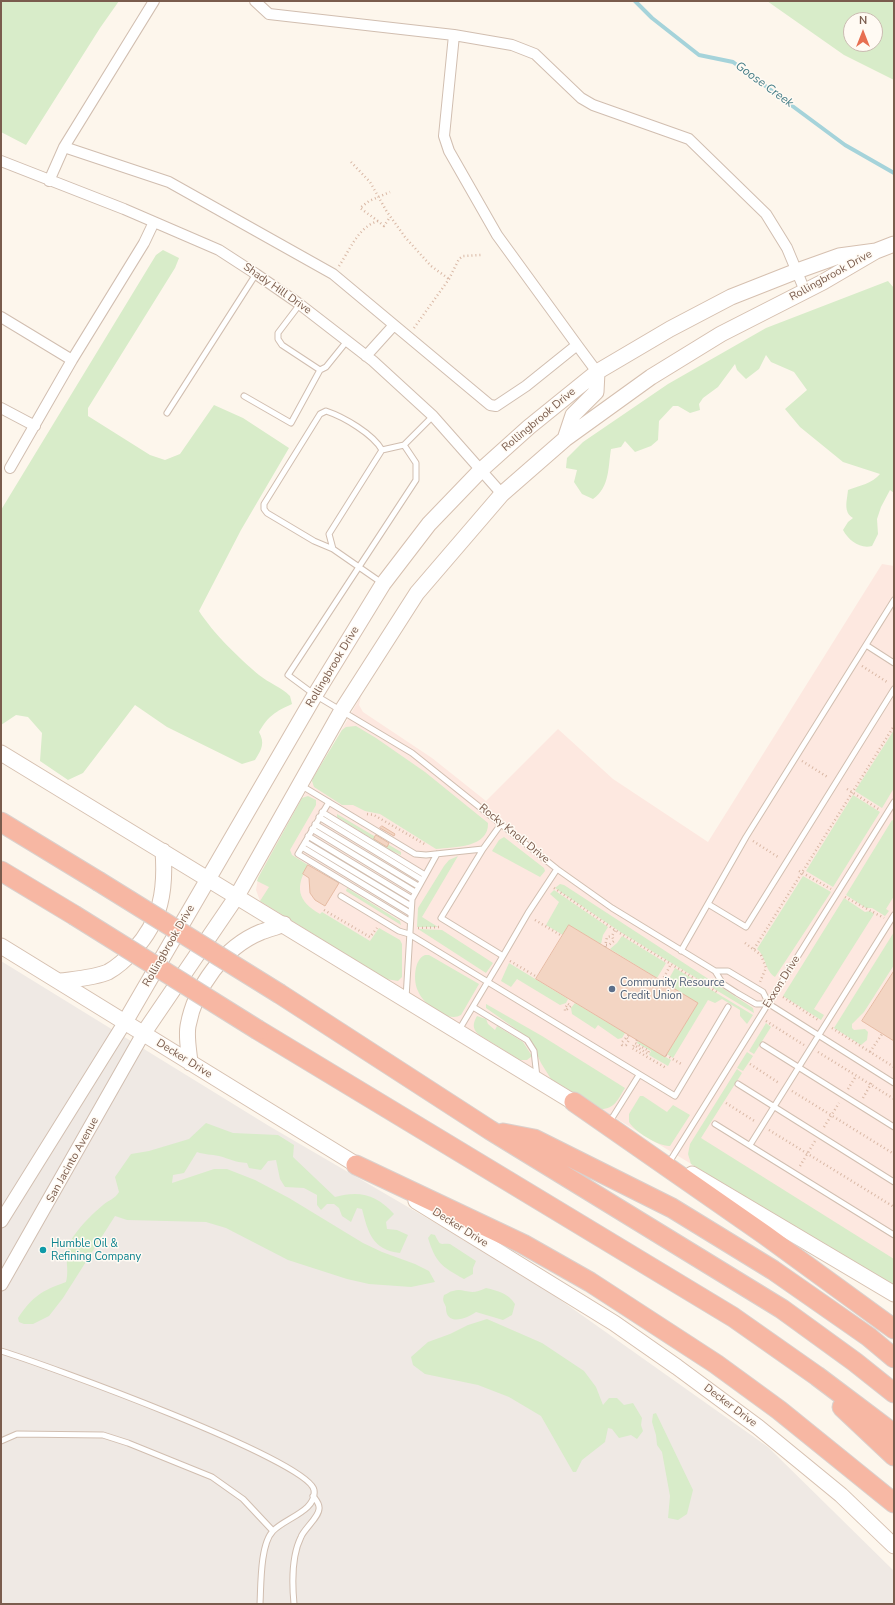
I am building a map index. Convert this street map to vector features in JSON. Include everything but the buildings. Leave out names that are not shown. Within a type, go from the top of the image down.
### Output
[{"type":"highway","points":[[1,822],[98,880],[280,994],[490,1130],[782,1309],[855,1362],[894,1393]]},
{"type":"highway","points":[[1,871],[258,1030],[733,1317],[817,1376],[894,1434]]},
{"type":"highway","points":[[574,1102],[765,1235],[894,1329]]},
{"type":"highway","points":[[490,1130],[534,1139],[672,1208],[773,1270],[869,1337],[894,1358]]},
{"type":"highway","points":[[356,1165],[523,1244],[590,1282],[716,1364],[780,1410],[894,1504]]},
{"type":"highway","points":[[733,1317],[835,1400],[894,1456]]},
{"type":"main road","points":[[876,251],[894,244]]},
{"type":"main road","name":"Rollingbrook Drive","points":[[125,1022],[315,695],[383,584],[429,524],[480,471],[529,427],[598,372],[670,329],[731,298],[797,271],[840,256],[876,251]]},
{"type":"main road","name":"Rollingbrook Drive","points":[[143,1034],[237,896],[342,710],[417,592],[502,494],[565,439],[650,377],[721,334],[805,291],[876,251]]},
{"type":"main road","points":[[565,439],[573,415],[596,392],[598,372]]},
{"type":"main road","points":[[1,753],[284,924],[670,1161],[894,1294]]},
{"type":"main road","points":[[60,981],[108,972],[127,958],[143,940],[155,920],[162,898],[165,875],[163,851]]},
{"type":"main road","points":[[190,1063],[188,1027],[194,1005],[202,986],[229,952],[260,932],[284,924]]},
{"type":"main road","name":"Decker Drive","points":[[1,946],[614,1323],[678,1367],[758,1427],[842,1495],[894,1546]]},
{"type":"street","points":[[48,181],[64,148],[154,1]]},
{"type":"street","points":[[255,1],[269,14],[279,16],[454,35],[512,45],[535,54],[581,98],[593,105],[689,139],[766,214],[787,248],[805,291]]},
{"type":"street","points":[[454,35],[444,136],[449,151],[498,235],[598,372]]},
{"type":"street","points":[[64,148],[169,182],[332,274],[490,405],[496,406],[526,386],[577,345]]},
{"type":"street","name":"Shady Hill Drive","points":[[1,161],[154,222],[219,250],[256,274],[300,304],[366,356],[433,416],[480,471],[502,494]]},
{"type":"street","points":[[10,468],[36,426],[72,360],[144,244],[154,222]]},
{"type":"street","points":[[1,317],[72,360]]},
{"type":"street","points":[[366,356],[394,325]]},
{"type":"street","points":[[1,408],[36,426]]},
{"type":"street","points":[[1,1221],[125,1022]]},
{"type":"street","name":"San Jacinto Avenue","points":[[1,1284],[143,1034]]},
{"type":"lane","points":[[167,413],[256,274]]},
{"type":"lane","points":[[300,304],[278,333],[278,339],[282,345],[320,370]]},
{"type":"lane","points":[[244,396],[291,422],[320,370],[326,367],[347,341]]},
{"type":"lane","points":[[382,450],[376,440],[335,414],[326,411],[320,414],[264,504],[264,509],[267,513],[314,541],[333,549],[383,584]]},
{"type":"lane","points":[[333,549],[328,534],[382,450],[404,445],[433,416]]},
{"type":"lane","points":[[358,567],[416,480],[416,463],[404,445]]},
{"type":"lane","name":"Rocky Knoll Drive","points":[[358,567],[288,675],[315,695],[412,753],[557,869],[612,908],[714,971],[723,984],[756,1004],[769,1004],[763,992],[728,971],[714,971]]},
{"type":"lane","points":[[681,951],[746,837],[894,600]]},
{"type":"lane","points":[[866,645],[894,663]]},
{"type":"lane","points":[[708,904],[746,927],[894,688]]},
{"type":"lane","points":[[301,785],[416,854],[426,855],[483,848]]},
{"type":"lane","points":[[328,802],[298,854],[409,921]]},
{"type":"lane","name":"Exxon Drive","points":[[670,1161],[894,802]]},
{"type":"lane","points":[[322,812],[425,875]]},
{"type":"lane","points":[[319,817],[422,880]]},
{"type":"lane","points":[[315,824],[418,886]]},
{"type":"lane","points":[[501,824],[483,848],[441,918],[503,956]]},
{"type":"lane","points":[[312,830],[415,892]]},
{"type":"lane","points":[[308,836],[412,899]]},
{"type":"lane","points":[[305,842],[410,906]]},
{"type":"lane","points":[[302,847],[410,913]]},
{"type":"lane","points":[[406,999],[410,906],[418,886],[437,854]]},
{"type":"lane","points":[[458,1031],[528,912],[557,869]]},
{"type":"lane","points":[[341,896],[399,931],[409,934],[675,1096],[728,1007]]},
{"type":"lane","points":[[750,1145],[894,914]]},
{"type":"lane","points":[[769,1004],[894,1083]]},
{"type":"lane","points":[[473,1007],[527,1040],[534,1051],[537,1080]]},
{"type":"lane","points":[[763,1045],[894,1127]]},
{"type":"lane","points":[[609,1124],[640,1075]]},
{"type":"lane","points":[[738,1084],[894,1182]]},
{"type":"lane","points":[[715,1124],[894,1235]]},
{"type":"lane","points":[[1,1351],[86,1381],[218,1433],[306,1478],[312,1484],[314,1491],[310,1505],[273,1531],[266,1541],[260,1604]]},
{"type":"lane","points":[[1,1441],[17,1434],[103,1435],[128,1443],[212,1477],[243,1499],[273,1531]]},
{"type":"lane","points":[[294,1604],[293,1588],[295,1553],[301,1535],[318,1513],[319,1508],[317,1501],[313,1496]]},
{"type":"path","points":[[351,162],[370,182],[390,217],[405,237],[430,266],[449,279]]},
{"type":"path","points":[[390,192],[363,204],[360,208],[384,226],[390,217]]},
{"type":"path","points":[[332,274],[361,232],[371,224],[378,221]]},
{"type":"path","points":[[409,337],[418,320],[449,279],[454,266],[463,256],[481,256]]},
{"type":"path","points":[[855,662],[887,682]]},
{"type":"path","points":[[754,949],[894,726]]},
{"type":"path","points":[[796,757],[829,778]]},
{"type":"path","points":[[847,789],[880,810]]},
{"type":"path","points":[[344,811],[349,807],[363,814],[374,815],[437,854]]},
{"type":"path","points":[[746,837],[778,857]]},
{"type":"path","points":[[801,872],[831,889]]},
{"type":"path","points":[[548,883],[615,930],[719,993]]},
{"type":"path","points":[[845,897],[884,918]]},
{"type":"path","points":[[324,910],[370,937],[378,927]]},
{"type":"path","points":[[535,920],[562,936]]},
{"type":"path","points":[[417,928],[439,928],[446,921]]},
{"type":"path","points":[[612,936],[607,937],[605,942],[606,946],[609,946],[614,941],[612,936],[615,930]]},
{"type":"path","points":[[745,943],[761,955],[766,968],[760,982],[764,982]]},
{"type":"path","points":[[503,956],[537,977]]},
{"type":"path","points":[[662,981],[671,964]]},
{"type":"path","points":[[783,997],[820,1021]]},
{"type":"path","points":[[760,1018],[805,1045]]},
{"type":"path","points":[[830,1027],[894,1068]]},
{"type":"path","points":[[870,1052],[882,1034]]},
{"type":"path","points":[[637,1040],[635,1043],[649,1051],[648,1054],[634,1045],[632,1048],[666,1068]]},
{"type":"path","points":[[816,1051],[856,1076],[872,1083],[894,1099]]},
{"type":"path","points":[[666,1055],[691,1070]]},
{"type":"path","points":[[750,1064],[781,1084]]},
{"type":"path","points":[[848,1089],[856,1076]]},
{"type":"path","points":[[858,1105],[872,1083]]},
{"type":"path","points":[[789,1089],[894,1154]]},
{"type":"path","points":[[823,1128],[839,1102]]},
{"type":"path","points":[[726,1103],[758,1123]]},
{"type":"path","points":[[767,1128],[894,1208]]},
{"type":"path","points":[[799,1167],[816,1141]]},
{"type":"shaded area","points":[[882,564],[894,566],[894,1287],[276,912],[260,901],[256,890],[258,878],[267,860],[361,696],[359,705],[363,712],[432,758],[486,801],[558,729],[613,779],[708,842]]},
{"type":"shaded area","points":[[1,961],[269,1126],[528,1277],[768,1447],[894,1571],[894,1604],[1,1604]]},
{"type":"green space","points":[[1,1],[119,1],[100,28],[26,145],[1,132]]},
{"type":"green space","points":[[767,1],[894,1],[894,80],[844,55]]},
{"type":"green space","points":[[163,250],[179,258],[175,268],[88,408],[88,416],[150,455],[165,460],[180,454],[214,405],[243,418],[289,448],[241,530],[199,611],[211,628],[235,653],[259,675],[290,696],[292,704],[269,718],[259,732],[262,743],[261,749],[255,760],[242,764],[167,727],[135,705],[83,773],[68,780],[40,761],[42,733],[28,717],[16,715],[1,725],[1,510],[156,255]]},
{"type":"green space","points":[[888,281],[894,288],[894,493],[890,490],[881,507],[877,519],[878,534],[872,546],[868,547],[855,543],[848,538],[843,530],[848,522],[853,518],[848,513],[847,509],[848,490],[870,482],[880,474],[843,462],[800,427],[785,409],[807,390],[794,372],[771,362],[766,355],[759,369],[746,379],[737,370],[735,364],[718,387],[703,398],[699,404],[700,410],[690,413],[678,406],[673,406],[659,421],[658,440],[651,446],[635,452],[625,441],[621,447],[611,449],[607,476],[603,489],[593,499],[582,494],[574,482],[577,470],[566,468],[567,458],[583,442],[668,384],[766,328]]},
{"type":"green space","points":[[356,726],[425,772],[488,823],[487,831],[483,837],[477,842],[469,845],[436,849],[380,814],[365,811],[353,805],[342,805],[314,787],[312,781],[313,778],[342,730],[346,727]]},
{"type":"green space","points":[[894,730],[894,788],[882,808],[855,791]]},
{"type":"green space","points":[[853,795],[880,812],[833,887],[806,871]]},
{"type":"green space","points":[[308,796],[316,800],[316,805],[290,850],[292,855],[308,865],[301,880],[300,893],[312,909],[320,914],[322,912],[370,941],[379,928],[400,940],[402,944],[402,977],[398,981],[386,979],[260,901],[269,887],[257,881],[258,878],[302,798]]},
{"type":"green space","points":[[337,814],[401,852],[401,855],[337,817]]},
{"type":"green space","points":[[892,820],[894,821],[894,896],[886,909],[889,911],[885,916],[872,908],[866,908],[846,895]]},
{"type":"green space","points":[[504,837],[544,868],[545,871],[540,877],[492,851],[499,840]]},
{"type":"green space","points":[[458,856],[422,917],[438,927],[417,927],[418,908],[444,866],[449,860]]},
{"type":"green space","points":[[803,876],[831,892],[775,977],[769,971],[762,955],[757,949]]},
{"type":"green space","points":[[560,884],[564,885],[753,1008],[754,1013],[622,933],[555,888]]},
{"type":"green space","points":[[347,888],[400,921],[401,925],[346,891]]},
{"type":"green space","points":[[554,890],[608,927],[603,935],[601,944],[569,925],[563,935],[546,925],[559,902],[550,894]]},
{"type":"green space","points":[[844,898],[865,912],[870,911],[874,914],[814,1009],[824,1015],[821,1020],[783,996]]},
{"type":"green space","points":[[418,929],[442,930],[493,963],[486,973]]},
{"type":"green space","points":[[894,932],[894,965],[864,1012],[852,1024],[852,1028],[854,1030],[865,1029],[868,1032],[867,1040],[861,1045],[834,1028]]},
{"type":"green space","points":[[622,936],[666,963],[657,978],[610,949]]},
{"type":"green space","points":[[429,955],[479,984],[461,1015],[456,1017],[436,1011],[425,1001],[418,991],[415,976],[419,961],[421,957]]},
{"type":"green space","points":[[509,963],[568,999],[566,1003],[560,1005],[517,979],[511,987],[501,981]]},
{"type":"green space","points":[[675,968],[753,1015],[747,1024],[740,1016],[740,1010],[722,999],[715,1003],[708,1000],[673,1058],[667,1054],[698,1003],[666,984]]},
{"type":"green space","points":[[575,1003],[625,1033],[622,1038],[618,1039],[598,1025],[595,1029],[572,1014],[571,1008]]},
{"type":"green space","points":[[486,1004],[542,1036],[625,1088],[618,1099],[610,1107],[601,1109],[551,1079],[541,1063],[530,1039],[486,1008]]},
{"type":"green space","points":[[477,1016],[486,1019],[488,1024],[495,1030],[497,1026],[523,1042],[532,1056],[527,1060],[520,1060],[478,1034],[474,1025]]},
{"type":"green space","points":[[766,1023],[771,1027],[754,1054],[749,1051]]},
{"type":"green space","points":[[638,1041],[671,1060],[668,1066],[649,1055],[651,1051],[637,1043]]},
{"type":"green space","points":[[747,1052],[753,1056],[743,1071],[737,1068]]},
{"type":"green space","points":[[737,1069],[742,1073],[701,1138],[894,1259],[894,1284],[888,1283],[691,1164],[688,1154],[690,1144]]},
{"type":"green space","points":[[640,1096],[643,1096],[667,1112],[673,1105],[690,1115],[670,1146],[665,1146],[647,1138],[636,1130],[629,1122],[629,1114]]},
{"type":"green space","points":[[206,1123],[233,1133],[278,1135],[294,1145],[293,1157],[335,1197],[360,1194],[374,1198],[381,1202],[394,1214],[386,1222],[387,1229],[397,1230],[408,1235],[400,1253],[383,1248],[377,1244],[369,1232],[362,1209],[357,1208],[351,1222],[342,1216],[339,1208],[334,1204],[327,1204],[321,1210],[317,1205],[317,1195],[304,1188],[285,1187],[280,1179],[276,1160],[268,1161],[261,1170],[249,1168],[247,1163],[197,1152],[184,1173],[173,1175],[172,1183],[214,1169],[227,1169],[255,1180],[289,1198],[363,1243],[429,1271],[435,1282],[411,1287],[369,1284],[347,1279],[288,1260],[226,1228],[206,1222],[127,1220],[115,1216],[63,1298],[49,1316],[33,1324],[24,1324],[19,1322],[18,1318],[33,1299],[50,1288],[66,1282],[67,1253],[70,1242],[89,1217],[114,1198],[119,1192],[115,1177],[131,1154],[149,1151],[189,1139]]},
{"type":"green space","points":[[431,1234],[435,1235],[441,1244],[450,1244],[476,1261],[473,1268],[473,1274],[464,1279],[440,1263],[428,1238]]},
{"type":"green space","points":[[486,1288],[502,1293],[512,1300],[515,1304],[512,1315],[503,1320],[476,1312],[457,1320],[449,1317],[443,1299],[444,1295],[451,1291],[457,1290],[475,1292]]},
{"type":"green space","points":[[487,1319],[542,1343],[584,1371],[596,1387],[603,1405],[609,1398],[617,1398],[624,1405],[633,1403],[642,1418],[641,1425],[643,1431],[637,1439],[631,1435],[619,1438],[612,1429],[608,1428],[605,1442],[582,1460],[576,1472],[573,1472],[541,1416],[509,1397],[478,1385],[425,1374],[413,1365],[411,1357],[428,1342],[450,1334],[468,1325]]},
{"type":"green space","points":[[656,1413],[693,1490],[687,1514],[678,1520],[668,1518],[670,1496],[662,1452],[657,1445],[652,1422],[653,1414]]},
{"type":"waterway","name":"Goose Creek","points":[[635,1],[652,18],[699,55],[733,62],[845,145],[894,173]]},
{"type":"place","name":"Community Resource Credit Union","points":[[612,989]]},
{"type":"place","name":"Humble Oil & Refining Company","points":[[43,1250]]}]
